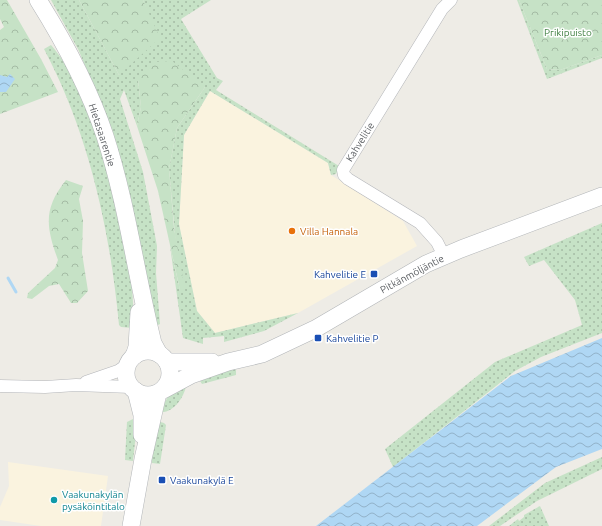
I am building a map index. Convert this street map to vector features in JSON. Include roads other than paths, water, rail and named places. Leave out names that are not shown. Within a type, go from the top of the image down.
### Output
[{"type":"street","name":"Hietasaarentie","points":[[38,0],[70,54],[105,136],[124,208],[153,344],[163,358]]},
{"type":"street","name":"Kahvelitie","points":[[444,256],[437,242],[420,223],[348,179],[344,175],[343,170],[442,9],[451,0]]},
{"type":"street","name":"Pitkänmöljäntie","points":[[161,391],[179,380],[228,362],[262,354],[315,329],[426,264],[444,256],[602,196]]},
{"type":"street","name":"Hietasaarentie","points":[[131,361],[139,332],[140,280]]},
{"type":"street","points":[[76,385],[118,371],[131,361],[149,351],[163,358],[170,373],[169,379],[161,391],[143,459],[131,526]]},
{"type":"street","name":"Pitkänmöljäntie","points":[[163,358],[228,362]]},
{"type":"street","points":[[131,361],[126,377],[134,389],[142,415],[143,459]]},
{"type":"street","points":[[0,386],[45,387],[76,385],[134,389],[147,395],[161,391]]},
{"type":"water","points":[[10,74],[15,79],[6,92],[0,92],[0,75],[7,77]]},
{"type":"water","points":[[602,338],[602,449],[556,467],[477,526],[316,526],[511,376]]},
{"type":"waterway","points":[[8,278],[16,292]]},
{"type":"place","name":"Villa Hannala","points":[[292,231]]},
{"type":"place","name":"Kahvelitie E","points":[[374,274]]},
{"type":"place","name":"Kahvelitie P","points":[[318,338]]},
{"type":"place","name":"Vaakunakylä E","points":[[162,480]]},
{"type":"place","name":"Vaakunakylän pysäköintitalo","points":[[54,500]]},
{"type":"park label","name":"Prikipuisto","points":[[568,32]]}]
